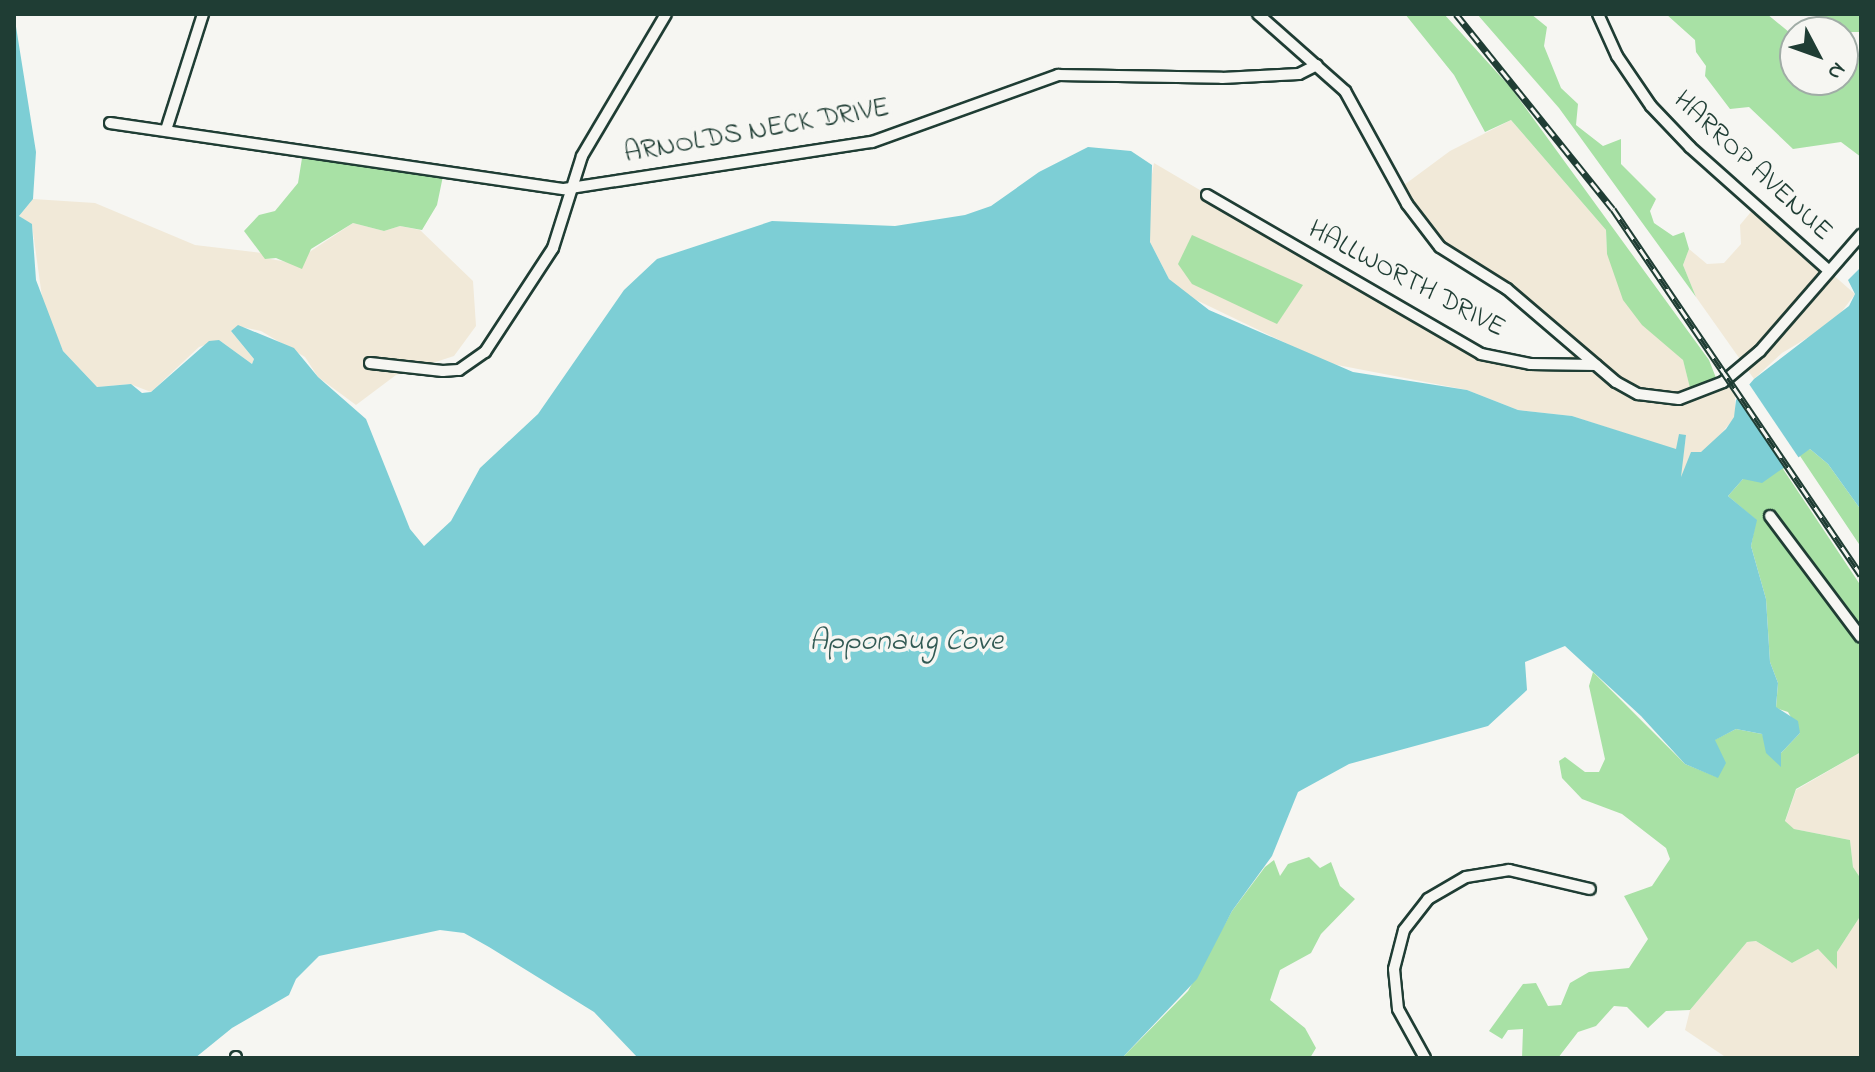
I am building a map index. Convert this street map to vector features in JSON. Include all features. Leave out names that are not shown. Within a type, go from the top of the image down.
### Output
[{"type":"street","points":[[166,130],[203,14]]},
{"type":"street","points":[[370,363],[443,371],[477,360],[553,248],[582,156],[666,14]]},
{"type":"street","points":[[1258,14],[1351,99],[1407,204],[1432,238],[1507,289],[1616,382],[1651,398],[1679,399],[1710,389],[1753,358],[1861,235]]},
{"type":"street","name":"HARROP AVENUE","points":[[1598,14],[1617,56],[1651,106],[1690,147],[1829,271]]},
{"type":"street","name":"ARNOLDS NECK DRIVE","points":[[110,123],[483,181],[572,188],[872,142],[1058,75],[1222,78],[1299,74],[1317,65]]},
{"type":"street","name":"HALLWORTH DRIVE","points":[[1207,195],[1481,354],[1530,364],[1596,365]]},
{"type":"street","points":[[1770,516],[1861,637]]},
{"type":"street","points":[[1425,1058],[1398,1009],[1394,969],[1404,930],[1428,899],[1466,877],[1509,870],[1590,889]]},
{"type":"shaded area","points":[[1511,120],[1606,230],[1607,254],[1683,360],[1692,395],[1735,386],[1735,417],[1686,476],[1680,477],[1686,436],[1676,450],[1572,416],[1518,410],[1467,390],[1327,363],[1188,296],[1169,279],[1150,242],[1147,204],[1154,163],[1495,364],[1555,371],[1576,350],[1495,281],[1445,251],[1400,188],[1450,151]]},
{"type":"shaded area","points":[[33,199],[95,203],[195,245],[262,253],[265,258],[293,263],[353,223],[384,231],[400,226],[420,230],[473,281],[476,326],[454,356],[396,375],[356,405],[318,377],[305,357],[261,331],[238,326],[231,331],[254,359],[252,364],[219,340],[199,347],[151,392],[130,384],[97,387],[63,351],[43,304],[32,225],[19,216]]},
{"type":"shaded area","points":[[1755,207],[1855,294],[1834,322],[1782,353],[1754,379],[1696,297],[1683,265],[1689,249],[1707,264],[1724,263],[1741,244],[1740,225]]},
{"type":"shaded area","points":[[1861,752],[1861,879],[1853,867],[1850,840],[1794,829],[1785,822],[1796,790]]},
{"type":"shaded area","points":[[1861,915],[1861,1058],[1727,1058],[1685,1030],[1690,1010],[1747,942],[1756,941],[1792,963],[1818,949],[1837,968],[1837,952]]},
{"type":"green space","points":[[1405,14],[1444,14],[1511,88],[1709,360],[1718,383],[1692,396],[1683,360],[1642,325],[1623,300],[1607,254],[1606,230],[1511,120],[1485,132],[1454,75]]},
{"type":"green space","points":[[1477,14],[1531,14],[1547,27],[1544,46],[1561,88],[1578,104],[1576,125],[1603,146],[1621,139],[1621,164],[1656,199],[1650,211],[1654,223],[1673,236],[1684,232],[1689,249],[1683,265],[1696,297],[1559,108]]},
{"type":"green space","points":[[1666,14],[1767,14],[1779,24],[1779,96],[1859,96],[1861,58],[1861,157],[1841,142],[1793,149],[1749,107],[1730,109],[1705,76],[1706,66],[1696,52],[1695,40]]},
{"type":"green space","points":[[1815,14],[1861,14],[1861,32],[1859,16]]},
{"type":"green space","points":[[303,152],[443,176],[437,205],[422,230],[400,226],[384,231],[353,223],[311,249],[302,269],[276,258],[265,259],[244,231],[259,215],[275,211],[298,183]]},
{"type":"green space","points":[[1192,235],[1303,285],[1277,324],[1192,284],[1178,264]]},
{"type":"green space","points":[[1810,449],[1828,464],[1861,510],[1861,547],[1800,456],[1783,469],[1861,586],[1861,752],[1796,789],[1785,821],[1794,829],[1850,840],[1853,867],[1861,879],[1861,915],[1837,952],[1837,969],[1818,949],[1792,963],[1756,941],[1747,942],[1690,1010],[1666,1011],[1648,1028],[1627,1007],[1614,1006],[1596,1026],[1578,1032],[1558,1058],[1522,1058],[1523,1029],[1508,1030],[1502,1039],[1489,1031],[1523,984],[1536,983],[1548,1006],[1561,1005],[1570,983],[1589,972],[1629,968],[1648,939],[1624,896],[1652,886],[1670,859],[1666,848],[1622,814],[1582,799],[1562,778],[1559,761],[1565,757],[1585,772],[1599,772],[1605,759],[1589,686],[1593,672],[1685,764],[1717,777],[1720,754],[1714,740],[1736,729],[1762,734],[1781,766],[1781,753],[1800,733],[1788,712],[1776,708],[1778,683],[1770,662],[1766,599],[1751,546],[1756,520],[1728,496],[1743,479]]},
{"type":"green space","points":[[1309,857],[1320,868],[1331,862],[1340,886],[1355,899],[1321,934],[1311,953],[1280,970],[1270,1000],[1305,1028],[1316,1048],[1310,1058],[1122,1058],[1188,991],[1232,911],[1265,867],[1274,860],[1280,876],[1288,864]]},
{"type":"water","name":"Apponaug Cove","points":[[14,14],[36,152],[33,199],[19,216],[32,224],[36,280],[63,351],[97,387],[131,384],[142,393],[151,392],[209,341],[219,340],[252,364],[254,359],[231,331],[238,325],[294,348],[318,377],[366,419],[410,529],[424,546],[451,521],[480,468],[538,414],[624,290],[657,259],[772,221],[895,226],[965,215],[991,206],[1039,172],[1088,147],[1131,151],[1152,165],[1150,242],[1169,279],[1209,310],[1353,372],[1467,390],[1518,410],[1572,416],[1676,449],[1679,434],[1686,435],[1681,477],[1691,452],[1701,452],[1726,429],[1734,417],[1736,400],[1754,379],[1849,306],[1855,294],[1848,280],[1861,267],[1861,510],[1828,464],[1810,449],[1762,483],[1743,479],[1728,496],[1757,520],[1751,546],[1766,599],[1770,662],[1778,683],[1776,707],[1798,721],[1800,733],[1781,753],[1781,767],[1766,753],[1762,734],[1736,729],[1715,740],[1726,763],[1718,778],[1685,764],[1641,716],[1565,646],[1525,662],[1527,690],[1488,726],[1349,764],[1298,792],[1272,856],[1232,911],[1197,979],[1122,1058],[638,1058],[594,1012],[464,933],[440,930],[319,956],[296,979],[289,995],[232,1028],[195,1058],[14,1058]]},
{"type":"pier","points":[[1747,381],[1800,459],[1785,468],[1733,391]]},
{"type":"railway","points":[[1456,14],[1613,209],[1861,575]]}]
